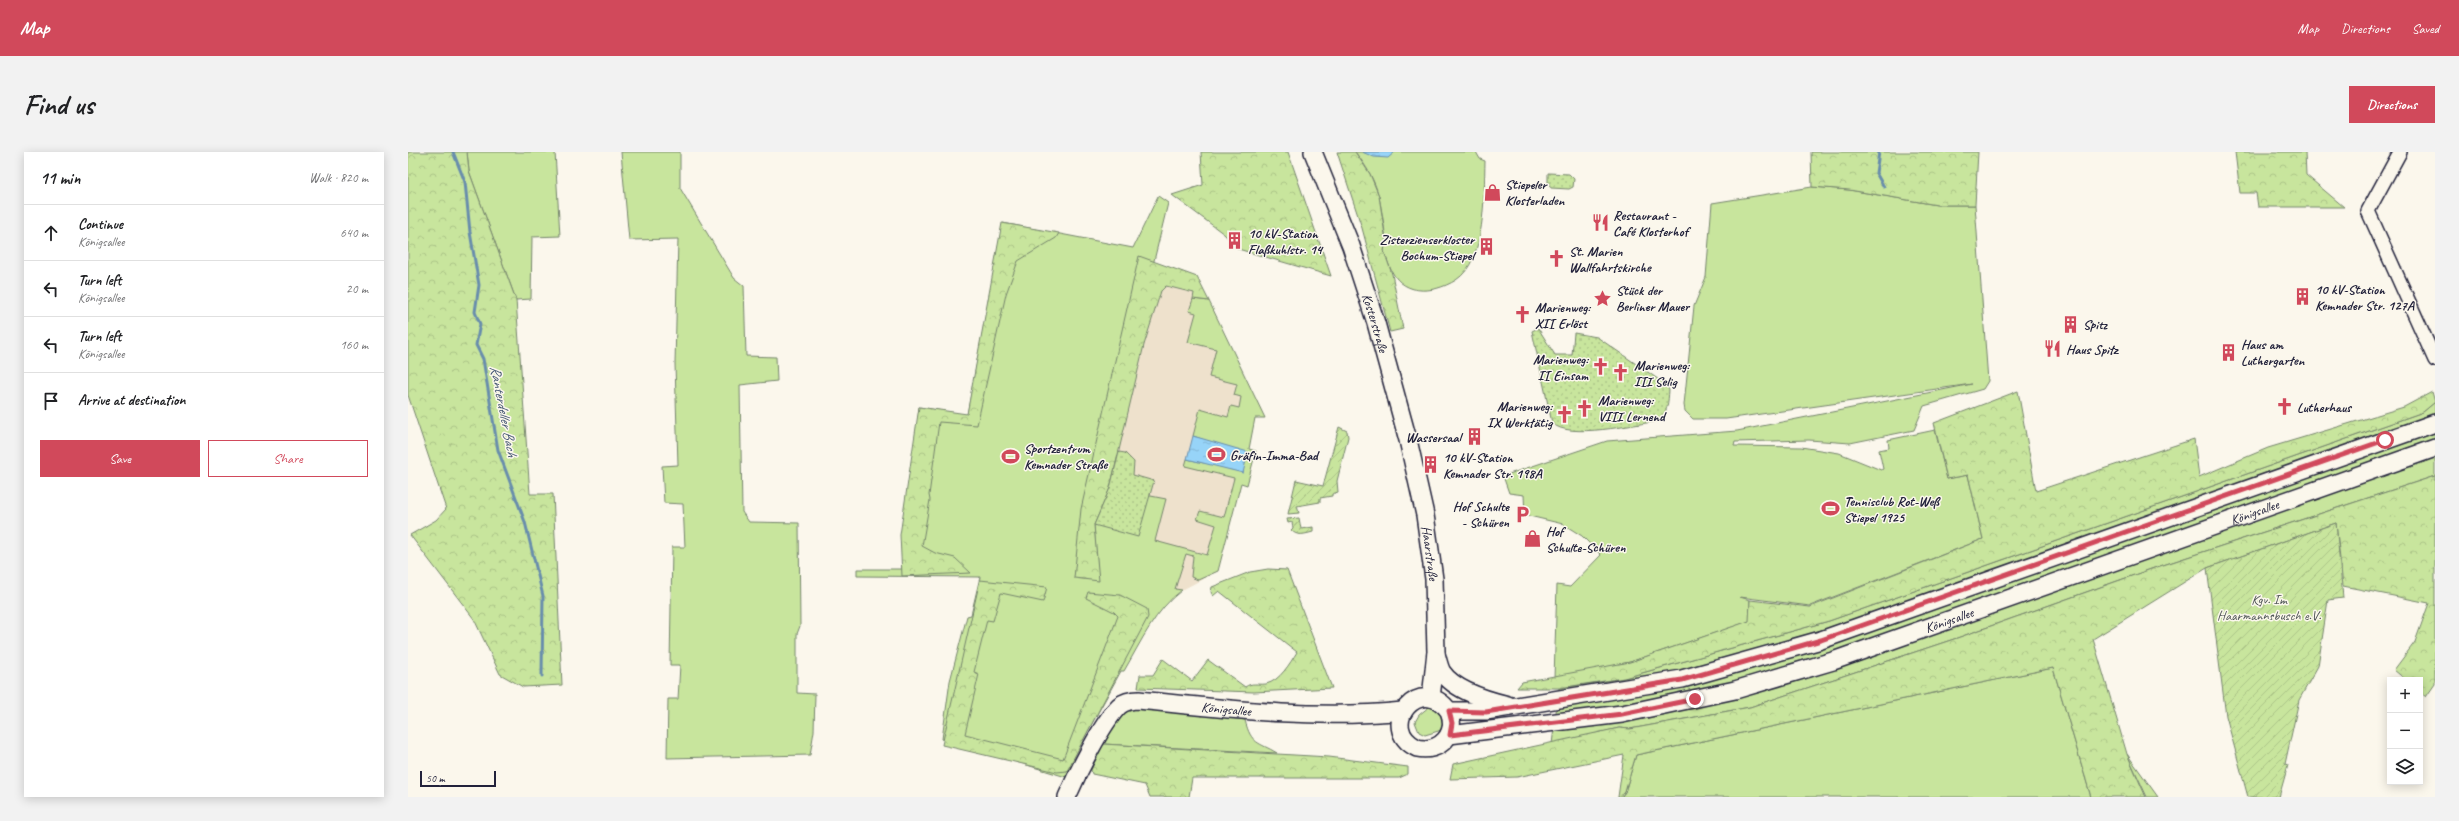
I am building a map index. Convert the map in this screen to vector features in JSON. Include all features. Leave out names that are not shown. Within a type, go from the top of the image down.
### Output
[{"type":"main road","name":"Kosterstraße","points":[[1313,152],[1351,246],[1372,309],[1422,499]]},
{"type":"main road","name":"Königsallee","points":[[1449,711],[1486,712],[1514,706],[1682,680],[1821,640],[2435,423]]},
{"type":"main road","name":"Königsallee","points":[[1450,735],[1622,714],[1735,690],[1775,679],[1840,659],[2435,448]]},
{"type":"main road","name":"Haarstraße","points":[[1422,499],[1432,559],[1436,652],[1427,698]]},
{"type":"main road","name":"Haarstraße","points":[[1427,698],[1423,671],[1434,608]]},
{"type":"main road","name":"Haarstraße","points":[[1436,652],[1442,671],[1458,686]]},
{"type":"main road","name":"Königsallee","points":[[1458,686],[1490,701],[1514,706]]},
{"type":"main road","points":[[1427,698],[1438,700],[1449,711],[1452,723],[1450,735],[1442,744],[1434,748],[1423,749],[1406,741],[1401,719],[1414,700],[1427,698]]},
{"type":"main road","name":"Königsallee","points":[[1067,797],[1081,767],[1120,706],[1128,701],[1139,700],[1256,711],[1401,719]]},
{"type":"street","points":[[2400,152],[2368,208],[2371,220],[2435,360]]},
{"type":"shaded area","points":[[1152,268],[1198,279],[1265,418],[1255,418],[1218,571],[1182,590],[1078,574]]},
{"type":"green space","points":[[408,152],[467,152],[469,171],[516,300],[530,494],[553,494],[562,685],[523,687],[500,674],[474,619],[410,535],[436,520],[446,509],[408,395]]},
{"type":"green space","points":[[467,152],[555,152],[560,236],[532,237],[531,299],[516,300],[469,171]]},
{"type":"green space","points":[[621,152],[680,152],[680,188],[734,278],[744,286],[746,356],[776,357],[777,381],[740,385],[742,512],[749,522],[799,523],[800,626],[797,634],[797,693],[815,694],[814,731],[810,755],[667,758],[668,699],[678,699],[680,665],[670,665],[672,547],[685,547],[683,504],[664,503],[662,466],[678,465],[675,364],[678,239],[629,240]]},
{"type":"green space","points":[[1201,152],[1288,152],[1331,276],[1238,249],[1224,234],[1172,195],[1203,185]]},
{"type":"green space","points":[[1337,152],[1355,152],[1370,174],[1379,196],[1386,241],[1384,251],[1392,274],[1403,329],[1390,332],[1362,228]]},
{"type":"green space","points":[[1355,152],[1476,152],[1480,159],[1485,161],[1483,208],[1478,243],[1473,258],[1466,271],[1456,280],[1437,288],[1418,290],[1401,283],[1394,275],[1384,253],[1386,240],[1379,197],[1370,173]]},
{"type":"green space","points":[[1811,152],[1978,152],[1975,205],[1937,205],[1849,190],[1812,187]]},
{"type":"green space","points":[[2235,152],[2305,152],[2306,175],[2344,207],[2258,207],[2256,193],[2240,193]]},
{"type":"green space","points":[[1548,173],[1569,174],[1574,179],[1573,187],[1569,189],[1551,188],[1548,182]]},
{"type":"green space","points":[[1812,187],[1849,190],[1937,205],[1975,205],[1988,381],[1983,389],[1924,406],[1914,430],[1850,443],[1809,440],[1735,442],[1734,446],[1801,447],[1839,453],[1881,470],[1883,469],[1879,450],[1889,448],[1888,440],[1935,430],[1947,479],[1968,475],[1983,539],[1810,606],[1740,597],[1750,600],[1750,621],[1630,662],[1554,678],[1557,585],[1570,587],[1601,555],[1582,536],[1563,524],[1525,515],[1524,495],[1509,493],[1503,476],[1607,441],[1737,431],[1972,384],[1726,419],[1693,419],[1685,411],[1684,405],[1694,306],[1706,277],[1712,203]]},
{"type":"green space","name":"Sportzentrum Kemnader Straße","points":[[1158,196],[1168,203],[1078,574],[1098,577],[1094,525],[1110,488],[1166,499],[1155,541],[1207,555],[1216,525],[1197,519],[1200,511],[1224,517],[1234,478],[1185,466],[1187,459],[1204,463],[1211,442],[1193,436],[1200,409],[1228,417],[1231,406],[1239,408],[1241,397],[1234,395],[1237,384],[1209,377],[1216,349],[1188,342],[1196,313],[1189,311],[1193,299],[1209,301],[1265,418],[1255,418],[1249,449],[1256,451],[1247,485],[1241,483],[1218,571],[1198,580],[1191,577],[1193,556],[1186,554],[1175,589],[1182,590],[1172,598],[1156,617],[1124,671],[1121,671],[1073,758],[1073,764],[1066,777],[942,739],[950,681],[967,616],[971,615],[980,577],[857,576],[857,569],[902,569],[912,498],[919,407],[967,415],[1003,223],[1133,248]]},
{"type":"green space","points":[[1002,223],[1059,233],[1056,238],[1018,261],[1006,294],[977,425],[939,422],[929,495],[930,500],[922,546],[935,553],[955,558],[971,573],[902,576],[900,535],[919,407],[967,414]]},
{"type":"green space","points":[[1139,256],[1197,277],[1209,301],[1193,299],[1194,293],[1166,286],[1161,291],[1144,345],[1110,488],[1094,525],[1099,581],[1074,578],[1081,509]]},
{"type":"green space","points":[[1538,328],[1555,355],[1572,355],[1574,333],[1597,337],[1665,384],[1669,390],[1667,407],[1662,418],[1659,421],[1587,431],[1560,428],[1552,423],[1532,331]]},
{"type":"green space","points":[[2018,391],[2036,491],[2194,439],[2199,477],[2268,448],[2404,407],[2432,392],[2435,402],[2423,412],[1829,621],[1624,678],[1559,688],[1517,688],[1522,682],[1630,662],[1749,621],[1750,600],[1810,607],[1983,539],[1968,475],[1947,479],[1934,423]]},
{"type":"green space","points":[[2435,402],[2435,476],[2154,568],[1957,638],[1750,707],[1630,729],[1619,728],[1552,744],[1559,688],[1624,678],[1829,621],[2423,412]]},
{"type":"green space","points":[[1339,427],[1347,431],[1348,437],[1337,481],[1338,492],[1332,494],[1332,496],[1320,498],[1320,502],[1297,506],[1299,513],[1288,514],[1296,480],[1323,486]]},
{"type":"green space","points":[[1119,452],[1125,453],[1134,462],[1133,475],[1154,481],[1138,537],[1094,525],[1110,488]]},
{"type":"green space","points":[[2435,476],[2435,684],[2426,697],[2423,694],[2423,677],[2402,677],[2394,670],[2415,642],[2429,603],[2343,586],[2336,523],[2207,568],[2093,639],[2127,754],[2146,797],[2091,797],[2053,668],[1636,755],[1625,792],[1621,797],[1618,797],[1624,755],[1517,777],[1450,779],[1453,764],[1619,728],[1630,729],[1750,707],[1957,638],[2154,568]]},
{"type":"green space","points":[[1299,518],[1301,529],[1313,527],[1313,532],[1296,534],[1291,530],[1293,528],[1292,522],[1288,523],[1287,519]]},
{"type":"green space","name":"Kgv. Im Haarmannsbusch e.V.","points":[[2336,523],[2343,598],[2328,600],[2318,666],[2299,700],[2285,764],[2288,765],[2279,797],[2248,797],[2226,716],[2207,568]]},
{"type":"green space","points":[[1268,569],[1287,570],[1332,688],[1254,692],[1138,688],[1140,675],[1153,675],[1163,659],[1192,681],[1208,660],[1245,687],[1252,684],[1266,684],[1276,679],[1288,666],[1297,652],[1219,591],[1213,596],[1211,592],[1212,587],[1250,572]]},
{"type":"green space","points":[[980,580],[1047,587],[1043,602],[1001,593],[993,621],[987,620],[974,672],[979,674],[965,734],[1063,759],[1118,616],[1114,612],[1086,598],[1088,592],[1120,595],[1147,609],[1148,617],[1067,771],[1057,772],[942,745]]},
{"type":"green space","points":[[2053,668],[2091,797],[1621,797],[1625,792],[1636,755]]},
{"type":"green space","points":[[1124,706],[1147,707],[1245,720],[1247,728],[1253,739],[1277,753],[1103,744]]},
{"type":"green space","points":[[1430,706],[1439,709],[1445,729],[1425,735],[1419,732],[1415,722],[1419,715]]},
{"type":"green space","points":[[1103,744],[1329,757],[1408,767],[1408,774],[1399,778],[1192,778],[1189,797],[1150,797],[1145,785],[1092,774],[1091,770]]},
{"type":"green space","points":[[2127,754],[2158,797],[2147,797]]},
{"type":"water","points":[[1362,152],[1395,152],[1388,158],[1374,157]]},
{"type":"water","name":"Gräfin-Imma-Bad","points":[[1193,436],[1248,452],[1243,473],[1187,459]]},
{"type":"waterway","name":"Ranterdeller Bach","points":[[453,152],[465,182],[470,232],[479,285],[475,312],[480,324],[476,345],[483,359],[498,450],[525,522],[543,596],[542,676]]},
{"type":"waterway","points":[[1879,152],[1876,173],[1884,187]]},
{"type":"place","name":"Stiepeler Klosterladen","points":[[1492,192]]},
{"type":"place","name":"Restaurant - Café Klosterhof","points":[[1600,223]]},
{"type":"place","name":"10 kV-Station Flaßkuhlstr. 14","points":[[1235,241]]},
{"type":"place","name":"Zisterzienserkloster Bochum-Stiepel","points":[[1487,247]]},
{"type":"place","name":"St. Marien Wallfahrtskirche","points":[[1556,259]]},
{"type":"place","name":"10 kV-Station Kemnader Str. 127A","points":[[2302,297]]},
{"type":"place","name":"Stück der Berliner Mauer","points":[[1603,298]]},
{"type":"place","name":"Marienweg: XII Erlöst","points":[[1522,315]]},
{"type":"place","name":"Spitz","points":[[2070,324]]},
{"type":"place","name":"Haus Spitz","points":[[2053,349]]},
{"type":"place","name":"Haus am Luthergarten","points":[[2228,352]]},
{"type":"place","name":"Marienweg: II Einsam","points":[[1601,367]]},
{"type":"place","name":"Marienweg: III Selig","points":[[1621,373]]},
{"type":"place","name":"Lutherhaus","points":[[2284,407]]},
{"type":"place","name":"Marienweg: VIII Lernend","points":[[1585,408]]},
{"type":"place","name":"Marienweg: IX Werktätig","points":[[1565,414]]},
{"type":"place","name":"Wassersaal","points":[[1474,437]]},
{"type":"place","name":"Gräfin-Imma-Bad","points":[[1217,455]]},
{"type":"place","name":"Sportzentrum Kemnader Straße","points":[[1011,456]]},
{"type":"place","name":"10 kV-Station Kemnader Str. 198A","points":[[1430,465]]},
{"type":"place","name":"Tennisclub Rot-Weß Stiepel 1925","points":[[1831,509]]},
{"type":"place","name":"Hof Schulte - Schüren","points":[[1522,514]]},
{"type":"place","name":"Hof Schulte-Schüren","points":[[1533,539]]},
{"type":"route","points":[[1695,699],[1622,714],[1539,726],[1469,731],[1450,735],[1452,723],[1449,711],[1468,713],[1486,712],[1514,706],[1622,691],[1682,680],[1759,659],[1821,640],[2385,440]]}]
